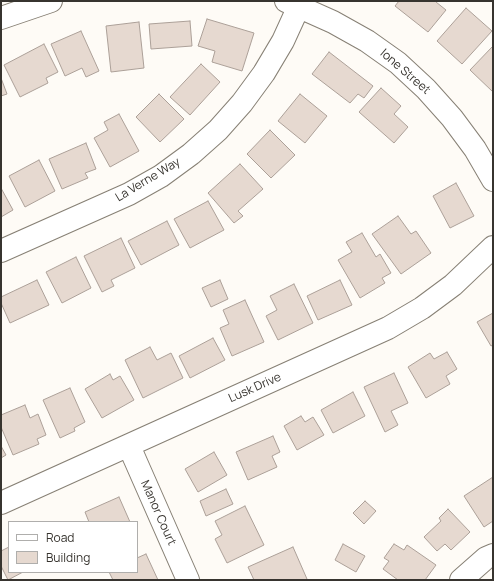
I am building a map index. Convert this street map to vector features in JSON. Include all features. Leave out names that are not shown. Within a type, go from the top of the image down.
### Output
[{"type":"street","points":[[1,18],[51,1]]},
{"type":"street","name":"Ione Street","points":[[291,3],[334,22],[360,37],[398,63],[426,89],[452,118],[475,149],[493,180]]},
{"type":"street","name":"La Verne Way","points":[[1,251],[129,194],[161,176],[190,154],[218,130],[256,85],[283,41],[291,3]]},
{"type":"street","name":"Lusk Drive","points":[[1,504],[388,328],[422,308],[453,285],[493,247]]},
{"type":"street","name":"Manor Court","points":[[129,446],[188,580]]},
{"type":"street","points":[[461,580],[486,558],[493,554]]},
{"type":"building","points":[[399,1],[437,1],[436,2],[446,10],[428,32],[395,6]]},
{"type":"building","points":[[466,8],[492,31],[462,64],[437,41]]},
{"type":"building","points":[[207,19],[254,33],[242,71],[212,62],[215,51],[198,46]]},
{"type":"building","points":[[190,21],[192,46],[151,49],[149,24]]},
{"type":"building","points":[[139,22],[144,68],[111,72],[106,26]]},
{"type":"building","points":[[81,31],[99,71],[86,77],[82,68],[65,76],[51,44]]},
{"type":"building","points":[[44,44],[58,72],[46,78],[48,83],[20,97],[4,65]]},
{"type":"building","points":[[493,46],[493,92],[470,70]]},
{"type":"building","points":[[329,52],[373,86],[364,98],[358,94],[350,103],[312,74]]},
{"type":"building","points":[[201,64],[220,82],[190,115],[170,97]]},
{"type":"building","points":[[1,78],[7,94],[1,96]]},
{"type":"building","points":[[381,88],[401,106],[394,114],[408,127],[394,143],[359,112]]},
{"type":"building","points":[[159,94],[184,119],[160,142],[136,117]]},
{"type":"building","points":[[300,94],[327,116],[305,143],[278,121]]},
{"type":"building","points":[[119,114],[139,151],[110,167],[94,138],[108,130],[104,122]]},
{"type":"building","points":[[270,130],[295,155],[271,178],[247,154]]},
{"type":"building","points":[[86,143],[96,169],[85,173],[88,178],[62,189],[49,159]]},
{"type":"building","points":[[39,160],[55,191],[25,207],[9,176]]},
{"type":"building","points":[[240,164],[263,189],[238,211],[243,216],[234,223],[208,193]]},
{"type":"building","points":[[456,183],[474,216],[450,228],[433,196]]},
{"type":"building","points":[[1,188],[13,210],[1,217]]},
{"type":"building","points":[[208,201],[224,230],[190,248],[174,219]]},
{"type":"building","points":[[398,216],[411,234],[416,231],[431,253],[401,274],[372,234]]},
{"type":"building","points":[[167,221],[179,245],[141,265],[128,241]]},
{"type":"building","points":[[362,233],[376,257],[380,254],[391,273],[382,278],[385,283],[360,298],[338,260],[352,252],[346,242]]},
{"type":"building","points":[[121,238],[135,268],[111,280],[114,286],[102,292],[84,256]]},
{"type":"building","points":[[76,257],[91,288],[62,303],[46,272]]},
{"type":"building","points":[[37,280],[49,305],[10,323],[1,303],[1,297]]},
{"type":"building","points":[[220,280],[228,299],[211,307],[202,288]]},
{"type":"building","points":[[340,280],[352,305],[318,320],[307,296]]},
{"type":"building","points":[[294,284],[313,323],[278,340],[266,316],[277,310],[270,296]]},
{"type":"building","points":[[245,300],[264,342],[232,356],[220,328],[229,324],[223,310]]},
{"type":"building","points":[[493,313],[493,345],[491,346],[477,322]]},
{"type":"building","points":[[213,338],[225,360],[190,378],[179,356]]},
{"type":"building","points":[[150,347],[157,360],[171,353],[183,378],[143,398],[125,360]]},
{"type":"building","points":[[447,352],[457,369],[446,376],[450,384],[426,398],[408,367],[430,353],[434,359]]},
{"type":"building","points":[[394,373],[408,403],[391,411],[398,425],[385,432],[364,387]]},
{"type":"building","points":[[110,374],[113,380],[120,376],[134,400],[102,418],[85,389]]},
{"type":"building","points":[[70,388],[85,422],[74,428],[75,431],[60,438],[43,400]]},
{"type":"building","points":[[353,392],[365,416],[333,433],[321,410]]},
{"type":"building","points":[[25,405],[30,418],[38,414],[46,435],[37,439],[39,444],[13,455],[1,427],[1,415]]},
{"type":"building","points":[[301,416],[305,422],[313,417],[324,435],[297,450],[284,426]]},
{"type":"building","points":[[273,436],[280,452],[272,456],[277,467],[248,480],[236,452]]},
{"type":"building","points":[[1,446],[6,455],[1,458]]},
{"type":"building","points":[[214,452],[227,475],[198,492],[185,469]]},
{"type":"building","points":[[493,477],[493,521],[484,527],[464,496]]},
{"type":"building","points":[[226,489],[233,504],[206,516],[200,501]]},
{"type":"building","points":[[119,497],[130,521],[89,521],[85,512]]},
{"type":"building","points":[[365,501],[376,511],[364,524],[353,513]]},
{"type":"building","points":[[245,506],[264,545],[227,563],[215,539],[222,535],[215,521]]},
{"type":"building","points":[[448,509],[470,532],[451,550],[445,544],[437,551],[424,537],[441,521],[439,518]]},
{"type":"building","points":[[343,544],[365,556],[356,572],[335,560]]},
{"type":"building","points":[[394,544],[404,550],[407,545],[436,565],[425,580],[398,580],[383,569],[389,561],[384,558]]},
{"type":"building","points":[[293,547],[307,579],[254,580],[248,567]]},
{"type":"building","points":[[8,548],[8,573],[21,573],[8,580],[1,566],[1,551]]},
{"type":"building","points":[[146,554],[158,580],[113,580],[110,573],[138,573],[138,558]]}]
